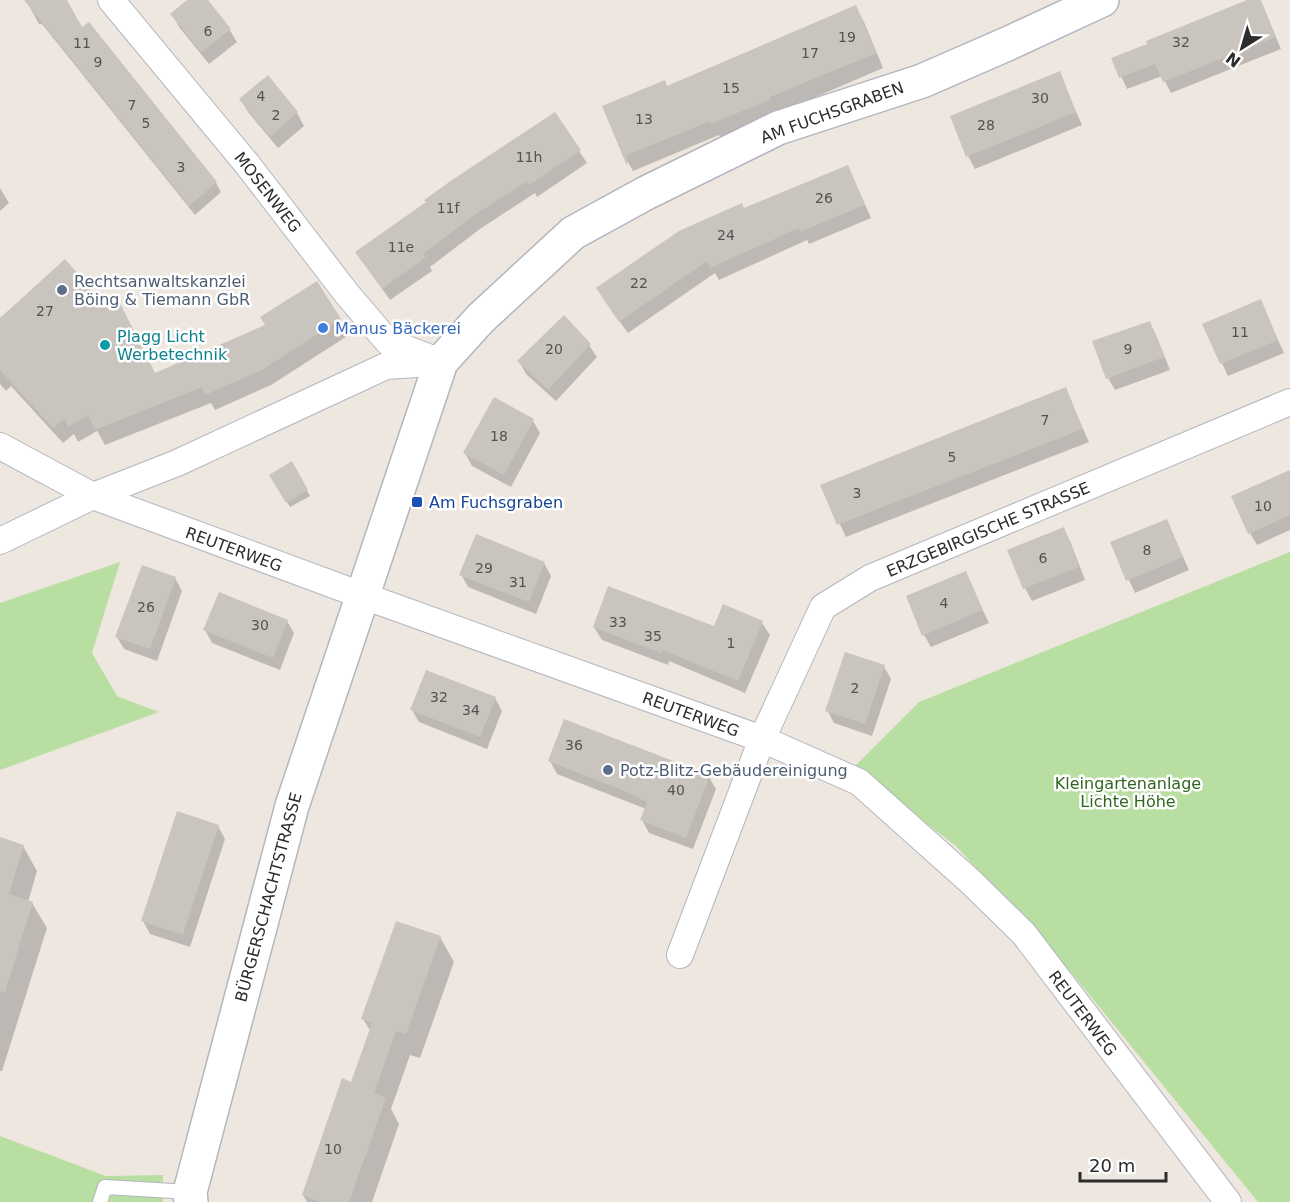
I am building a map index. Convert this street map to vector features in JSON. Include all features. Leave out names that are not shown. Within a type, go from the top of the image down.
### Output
[{"type":"main road","name":"AM FUCHSGRABEN","points":[[361,596],[441,362],[480,318],[573,233],[646,193],[778,129],[922,81],[1101,0]]},
{"type":"main road","name":"BÜRGERSCHACHTSTRASSE","points":[[190,1197],[292,806],[361,596]]},
{"type":"street","name":"MOSENWEG","points":[[111,0],[247,164],[347,294],[388,342],[441,362]]},
{"type":"street","points":[[0,541],[93,496],[177,464],[386,366],[441,362]]},
{"type":"street","name":"ERZGEBIRGISCHE STRASSE","points":[[680,955],[762,739],[823,608],[870,578],[1290,402]]},
{"type":"street","name":"REUTERWEG","points":[[0,446],[93,496],[361,596],[762,739],[859,782],[972,883],[1024,934],[1228,1202]]},
{"type":"lane","points":[[100,1202],[105,1187],[190,1197]]},
{"type":"green space","name":"Kleingartenanlage Lichte Höhe","points":[[1290,552],[1290,1202],[1258,1202],[1070,971],[956,846],[853,768],[919,702]]},
{"type":"green space","points":[[120,562],[92,653],[117,696],[159,712],[0,770],[0,603]]},
{"type":"green space","points":[[0,1136],[106,1176],[163,1175],[163,1202],[0,1202]]},
{"type":"building","points":[[24,0],[67,0],[82,27],[89,22],[217,182],[189,206]]},
{"type":"building","points":[[187,0],[208,0],[231,29],[201,52],[170,14]]},
{"type":"building","points":[[1247,0],[1261,0],[1276,37],[1163,82],[1155,64],[1119,78],[1111,58],[1147,44],[1146,41]]},
{"type":"building","points":[[856,5],[876,53],[711,124],[710,121],[627,155],[627,166],[602,106],[665,80],[667,86]]},
{"type":"building","points":[[1060,71],[1076,112],[966,157],[950,116]]},
{"type":"building","points":[[268,75],[298,112],[270,137],[239,99]]},
{"type":"building","points":[[555,112],[581,150],[529,185],[526,182],[473,216],[423,254],[426,257],[382,289],[355,252],[426,202],[424,200],[452,180]]},
{"type":"building","points":[[848,165],[865,205],[800,232],[799,228],[710,268],[707,261],[619,322],[596,288],[679,231],[742,203],[744,208]]},
{"type":"building","points":[[65,259],[110,311],[120,303],[155,373],[265,325],[260,317],[317,281],[341,319],[262,370],[205,395],[202,387],[95,430],[88,415],[68,427],[65,419],[53,428],[0,370],[0,318]]},
{"type":"building","points":[[1261,299],[1278,340],[1220,364],[1202,324]]},
{"type":"building","points":[[564,315],[591,344],[548,390],[517,361]]},
{"type":"building","points":[[1150,321],[1164,357],[1106,379],[1092,341]]},
{"type":"building","points":[[1066,387],[1083,429],[837,525],[820,485]]},
{"type":"building","points":[[494,397],[534,419],[504,475],[463,453]]},
{"type":"building","points":[[292,461],[308,490],[286,503],[269,475]]},
{"type":"building","points":[[1290,470],[1290,515],[1248,534],[1231,496]]},
{"type":"building","points":[[1167,519],[1183,557],[1126,581],[1110,542]]},
{"type":"building","points":[[1064,527],[1079,567],[1023,589],[1007,550]]},
{"type":"building","points":[[476,534],[545,562],[529,602],[459,575]]},
{"type":"building","points":[[142,565],[176,577],[150,649],[115,637]]},
{"type":"building","points":[[966,571],[983,610],[922,636],[906,596]]},
{"type":"building","points":[[608,586],[714,626],[723,604],[763,621],[738,681],[662,650],[661,653],[593,627]]},
{"type":"building","points":[[219,592],[288,620],[273,658],[203,630]]},
{"type":"building","points":[[845,652],[885,665],[865,724],[825,711]]},
{"type":"building","points":[[426,670],[496,697],[480,737],[410,710]]},
{"type":"building","points":[[564,719],[710,775],[686,838],[640,820],[647,802],[548,761]]},
{"type":"building","points":[[177,811],[219,825],[183,935],[141,921]]},
{"type":"building","points":[[0,837],[24,845],[9,894],[33,902],[5,992],[0,991]]},
{"type":"building","points":[[396,921],[441,936],[406,1034],[396,1031],[374,1093],[386,1098],[349,1202],[321,1202],[302,1195],[342,1078],[351,1082],[372,1023],[361,1019]]},
{"type":"place","name":"Rechtsanwaltskanzlei Böing & Tiemann GbR","points":[[62,290]]},
{"type":"place","name":"Manus Bäckerei","points":[[323,328]]},
{"type":"place","name":"Plagg Licht Werbetechnik","points":[[105,345]]},
{"type":"place","name":"Am Fuchsgraben","points":[[417,502]]},
{"type":"place","name":"Potz-Blitz-Gebäudereinigung","points":[[608,770]]}]
